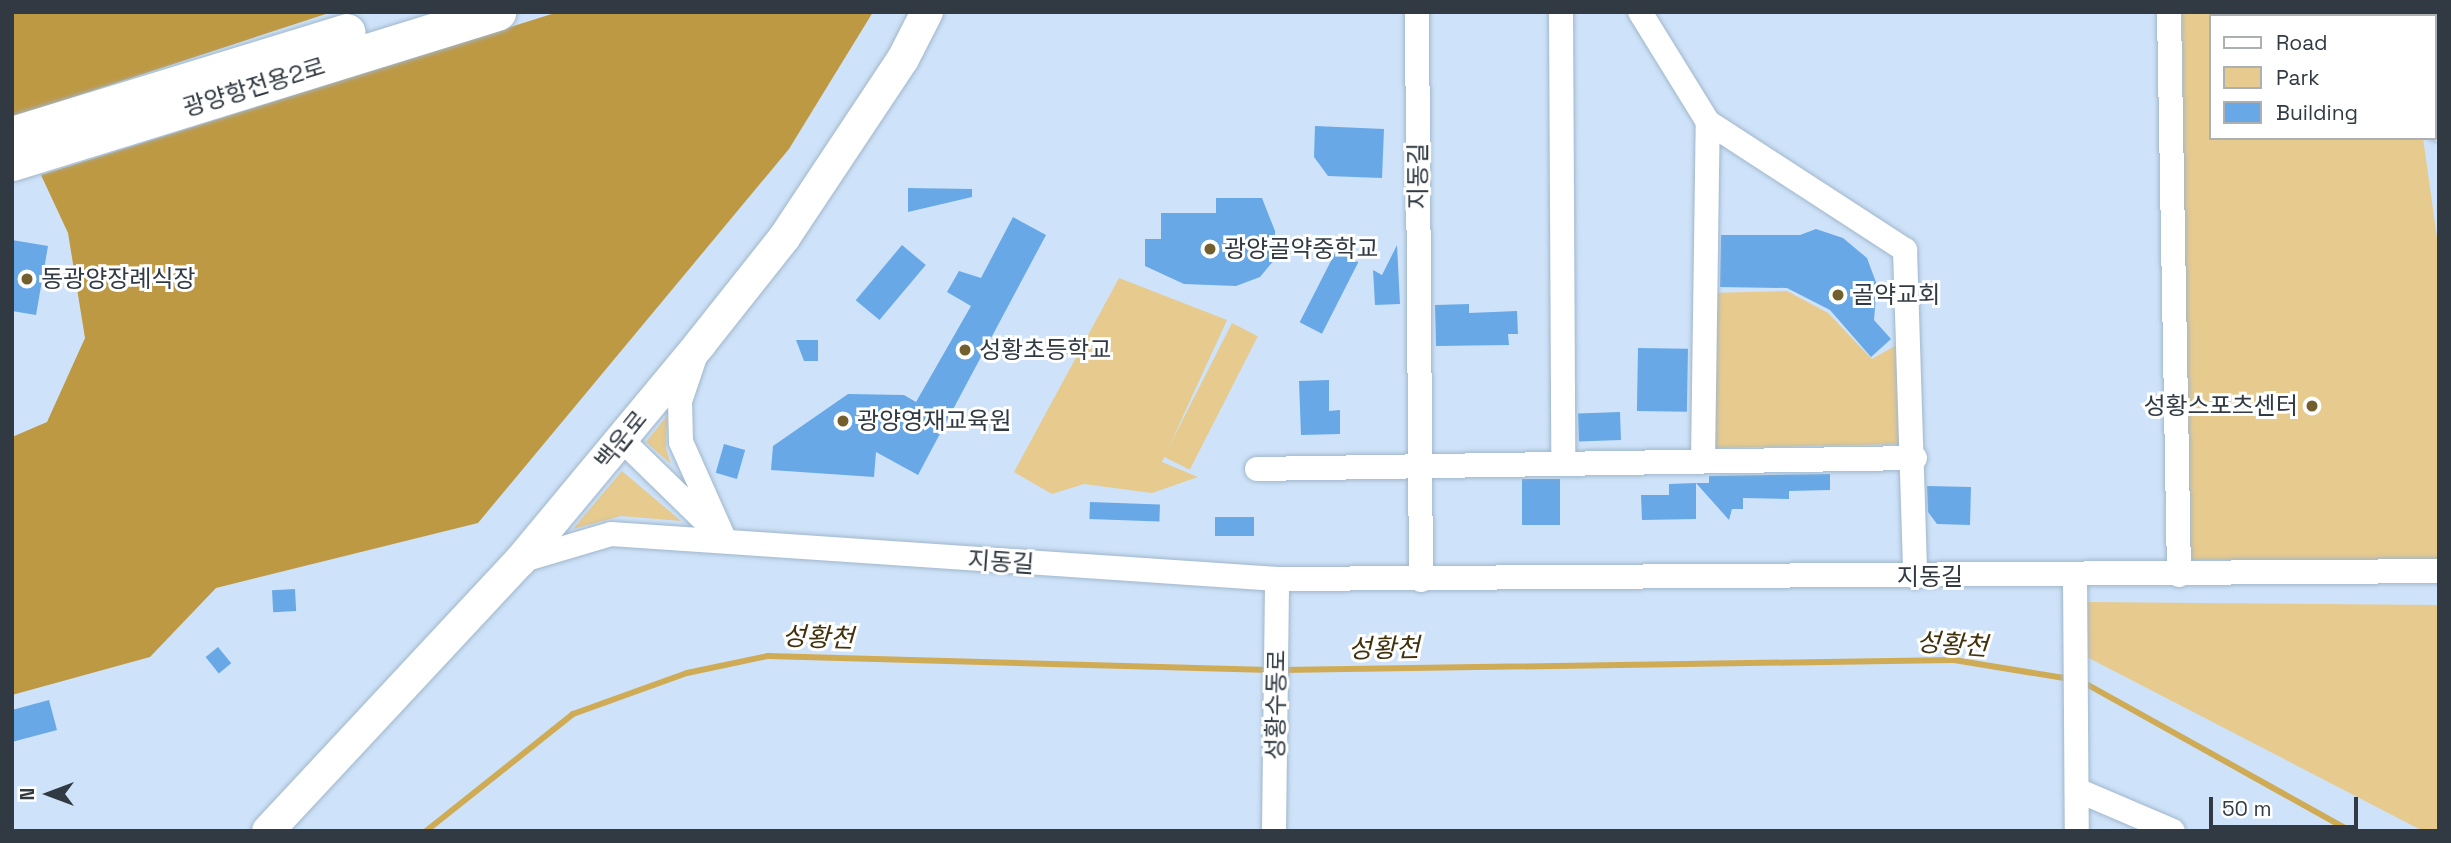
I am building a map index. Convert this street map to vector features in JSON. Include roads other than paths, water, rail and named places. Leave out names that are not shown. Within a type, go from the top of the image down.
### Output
[{"type":"highway","name":"광양항전용2로","points":[[12,135],[411,12]]},
{"type":"highway","name":"광양항전용2로","points":[[12,162],[497,12]]},
{"type":"highway","points":[[2437,77],[2439,122]]},
{"type":"main road","name":"백운로","points":[[268,831],[520,561],[700,344],[784,238],[904,59],[927,12]]},
{"type":"street","name":"지동길","points":[[1417,12],[1421,580]]},
{"type":"street","points":[[1561,12],[1563,463]]},
{"type":"street","points":[[1640,12],[1708,122],[1905,250],[1915,458],[1915,577]]},
{"type":"street","points":[[2169,12],[2179,575]]},
{"type":"street","points":[[1703,461],[1708,122]]},
{"type":"street","points":[[700,344],[680,401],[681,442],[725,541]]},
{"type":"street","points":[[622,440],[725,541]]},
{"type":"street","points":[[1257,469],[1915,458]]},
{"type":"street","name":"지동길","points":[[520,561],[611,534],[1278,579],[2074,576],[2439,571]]},
{"type":"street","points":[[2074,576],[2077,831]]},
{"type":"street","name":"성황수동로","points":[[1275,831],[1278,579]]},
{"type":"street","points":[[2077,779],[2174,831]]},
{"type":"waterway","name":"성황천","points":[[426,831],[573,714],[687,673],[768,656],[1270,670]]},
{"type":"waterway","name":"성황천","points":[[1281,670],[1954,660],[2070,679]]},
{"type":"waterway","name":"성황천","points":[[2081,681],[2351,831]]},
{"type":"place","name":"광양골약중학교","points":[[1210,249]]},
{"type":"place","name":"동광양장례식장","points":[[27,279]]},
{"type":"place","name":"골약교회","points":[[1838,295]]},
{"type":"place","name":"성황초등학교","points":[[965,350]]},
{"type":"place","name":"성황스포츠센터","points":[[2312,406]]},
{"type":"place","name":"광양영재교육원","points":[[843,421]]}]
